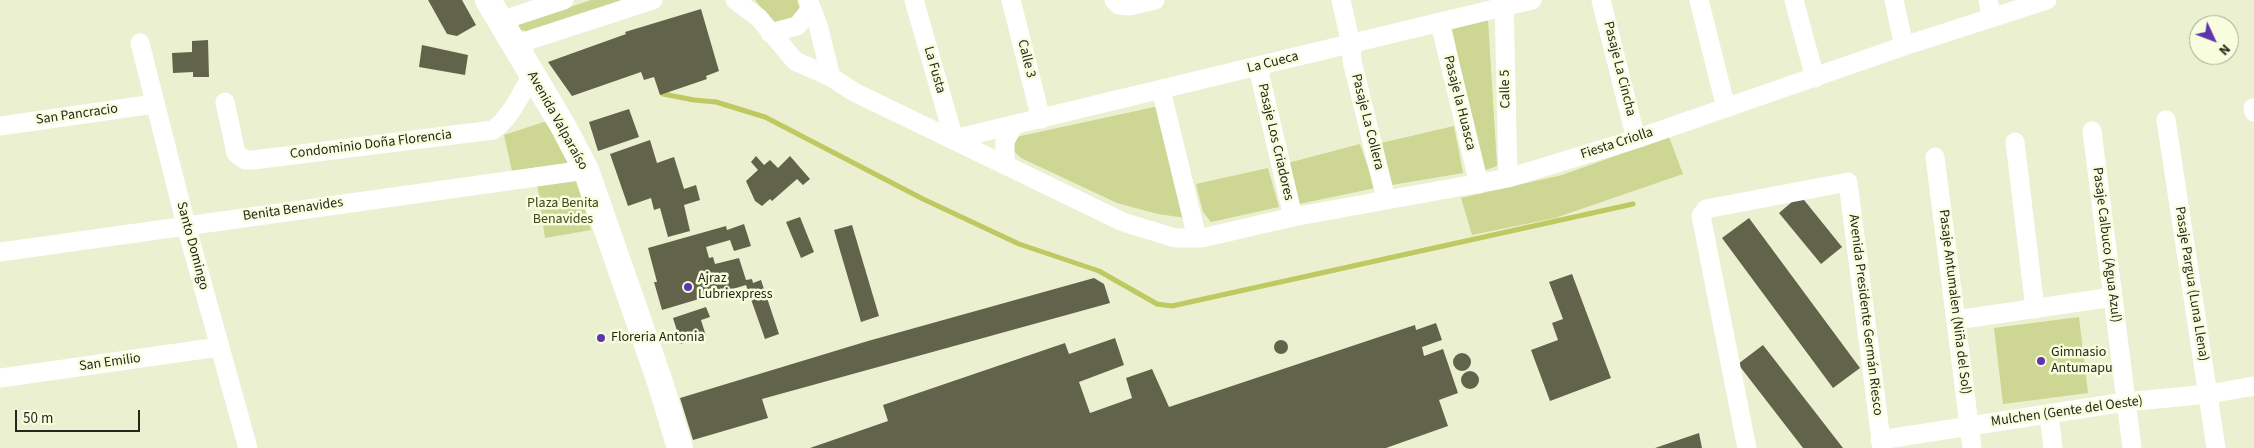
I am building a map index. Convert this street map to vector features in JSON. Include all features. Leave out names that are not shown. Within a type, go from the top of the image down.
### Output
[{"type":"main road","name":"Avenida Valparaíso","points":[[494,10],[563,126],[586,170],[660,382],[680,448]]},
{"type":"street","points":[[494,10],[564,0]]},
{"type":"street","points":[[514,45],[653,0]]},
{"type":"street","name":"Fiesta Criolla","points":[[735,0],[760,18],[794,61],[832,77],[854,92],[1123,222],[1175,238],[1197,238],[1386,199],[1508,178],[1636,139],[1815,78],[1904,46],[1990,9],[2047,0]]},
{"type":"street","name":"La Fusta","points":[[914,0],[954,139]]},
{"type":"street","name":"Calle 3","points":[[1011,0],[1041,119]]},
{"type":"street","points":[[1117,3],[1130,6],[1155,0]]},
{"type":"street","name":"Pasaje La Collera","points":[[1341,0],[1351,44],[1352,61],[1386,199]]},
{"type":"street","name":"La Cueca","points":[[954,139],[1440,22],[1504,3],[1532,0]]},
{"type":"street","name":"Pasaje La Cincha","points":[[1601,0],[1636,139]]},
{"type":"street","points":[[1699,0],[1726,108]]},
{"type":"street","points":[[1794,0],[1815,78]]},
{"type":"street","points":[[1894,0],[1904,46]]},
{"type":"street","name":"Calle 5","points":[[1504,3],[1508,178]]},
{"type":"street","points":[[770,33],[797,26],[809,5]]},
{"type":"street","points":[[809,5],[818,25],[832,77]]},
{"type":"street","name":"Pasaje la Huasca","points":[[1440,22],[1479,184]]},
{"type":"street","name":"Santo Domingo","points":[[140,43],[186,225],[248,448]]},
{"type":"street","name":"Pasaje Los Criadores","points":[[1258,67],[1293,217]]},
{"type":"street","name":"Condominio Doña Florencia","points":[[225,102],[236,153],[245,160],[253,160],[493,130],[500,125],[518,101],[532,75]]},
{"type":"street","points":[[1161,90],[1197,238]]},
{"type":"street","name":"San Pancracio","points":[[0,126],[154,104]]},
{"type":"street","points":[[2253,108],[2254,112]]},
{"type":"street","name":"Pasaje Pargua (Luna Llena)","points":[[2166,120],[2216,448]]},
{"type":"street","points":[[1005,164],[1005,140],[1014,125]]},
{"type":"street","name":"Pasaje Calbuco (Agua Azul)","points":[[2092,131],[2132,448]]},
{"type":"street","points":[[2015,142],[2035,309]]},
{"type":"street","name":"Pasaje Antumalen (Niña del Sol)","points":[[1935,157],[1972,448]]},
{"type":"street","name":"Benita Benavides","points":[[0,252],[586,170]]},
{"type":"street","name":"Avenida Presidente Germán Riesco","points":[[1747,448],[1701,216],[1706,209],[1848,182],[1881,444]]},
{"type":"street","points":[[1956,320],[2113,298]]},
{"type":"street","name":"San Emilio","points":[[0,378],[219,347]]},
{"type":"street","name":"Mulchen (Gente del Oeste)","points":[[1881,444],[1969,426],[2125,402],[2209,394],[2254,386]]},
{"type":"street","points":[[2049,414],[2053,448]]},
{"type":"green space","points":[[591,0],[622,0],[525,32],[524,30],[519,31],[516,25]]},
{"type":"green space","points":[[755,0],[797,0],[800,10],[792,21],[777,27]]},
{"type":"green space","points":[[1488,20],[1497,166],[1483,171],[1452,29]]},
{"type":"green space","points":[[1159,106],[1186,218],[1158,214],[1117,203],[1021,158],[1011,144],[1016,137]]},
{"type":"green space","points":[[547,121],[569,163],[512,171],[504,135]]},
{"type":"green space","points":[[1454,126],[1463,173],[1392,185],[1381,143]]},
{"type":"green space","points":[[1669,137],[1683,174],[1555,218],[1472,235],[1461,198],[1562,175]]},
{"type":"green space","points":[[1360,144],[1375,188],[1299,204],[1288,163]]},
{"type":"green space","points":[[1268,168],[1279,207],[1211,222],[1203,212],[1196,184]]},
{"type":"green space","name":"Plaza Benita Benavides","points":[[576,180],[591,230],[545,238],[537,183]]},
{"type":"green space","name":"Gimnasio Antumapu","points":[[2079,317],[2088,393],[2003,404],[1994,328]]},
{"type":"building","points":[[428,0],[462,0],[476,25],[457,36],[447,34]]},
{"type":"building","points":[[701,9],[719,71],[706,76],[707,79],[660,95],[654,77],[644,80],[641,72],[572,96],[548,62],[626,34],[625,32]]},
{"type":"building","points":[[208,40],[209,77],[193,77],[193,72],[173,73],[172,53],[192,52],[192,41]]},
{"type":"building","points":[[422,45],[468,55],[465,75],[419,67]]},
{"type":"building","points":[[629,109],[639,137],[598,151],[589,122]]},
{"type":"building","points":[[650,140],[657,163],[674,157],[684,189],[696,185],[700,200],[684,205],[690,231],[668,237],[660,208],[654,210],[651,198],[628,206],[610,154]]},
{"type":"building","points":[[756,156],[764,165],[770,160],[778,168],[790,156],[810,179],[803,185],[797,179],[772,201],[770,199],[762,206],[755,201],[746,181],[758,170],[751,162]]},
{"type":"building","points":[[1800,195],[1842,247],[1821,264],[1779,213]]},
{"type":"building","points":[[800,217],[814,252],[801,258],[786,222]]},
{"type":"building","points":[[1749,218],[1860,368],[1833,388],[1722,238]]},
{"type":"building","points":[[744,224],[751,246],[734,251],[730,240],[706,247],[709,258],[713,257],[715,264],[739,258],[746,280],[752,279],[753,283],[761,280],[779,334],[765,339],[746,285],[662,310],[654,282],[657,282],[648,248],[726,226],[727,230]]},
{"type":"building","points":[[852,225],[879,316],[861,322],[834,230]]},
{"type":"building","points":[[1572,274],[1611,378],[1550,401],[1531,350],[1558,340],[1552,323],[1563,319],[1549,282]]},
{"type":"building","points":[[1094,278],[1104,284],[1110,303],[762,399],[768,418],[693,440],[680,398],[868,341]]},
{"type":"building","points":[[706,307],[710,317],[701,320],[706,336],[681,344],[673,318]]},
{"type":"building","points":[[1436,323],[1442,340],[1422,347],[1424,356],[1443,349],[1458,393],[1439,400],[1448,426],[1386,448],[810,448],[888,421],[883,405],[1065,343],[1069,354],[1115,338],[1124,365],[1079,382],[1090,413],[1132,398],[1126,378],[1152,369],[1169,407],[1415,325],[1416,330]]},
{"type":"building","points":[[1278,340],[1284,340],[1288,347],[1284,354],[1278,354],[1274,350],[1274,344]]},
{"type":"building","points":[[1763,345],[1843,448],[1803,448],[1738,364]]},
{"type":"building","points":[[1462,353],[1468,356],[1471,362],[1468,368],[1462,371],[1456,368],[1453,362],[1456,356]]},
{"type":"building","points":[[1466,371],[1474,371],[1479,376],[1477,387],[1466,389],[1461,384],[1461,376]]},
{"type":"building","points":[[1699,433],[1702,448],[1655,448]]},
{"type":"waterway","points":[[661,90],[663,94],[716,102],[765,117],[923,199],[1019,244],[1099,271],[1157,304],[1172,306],[1633,204]]},
{"type":"place","name":"Ajraz Lubriexpress","points":[[688,287]]},
{"type":"place","name":"Floreria Antonia","points":[[601,338]]},
{"type":"place","name":"Gimnasio Antumapu","points":[[2041,361]]}]
